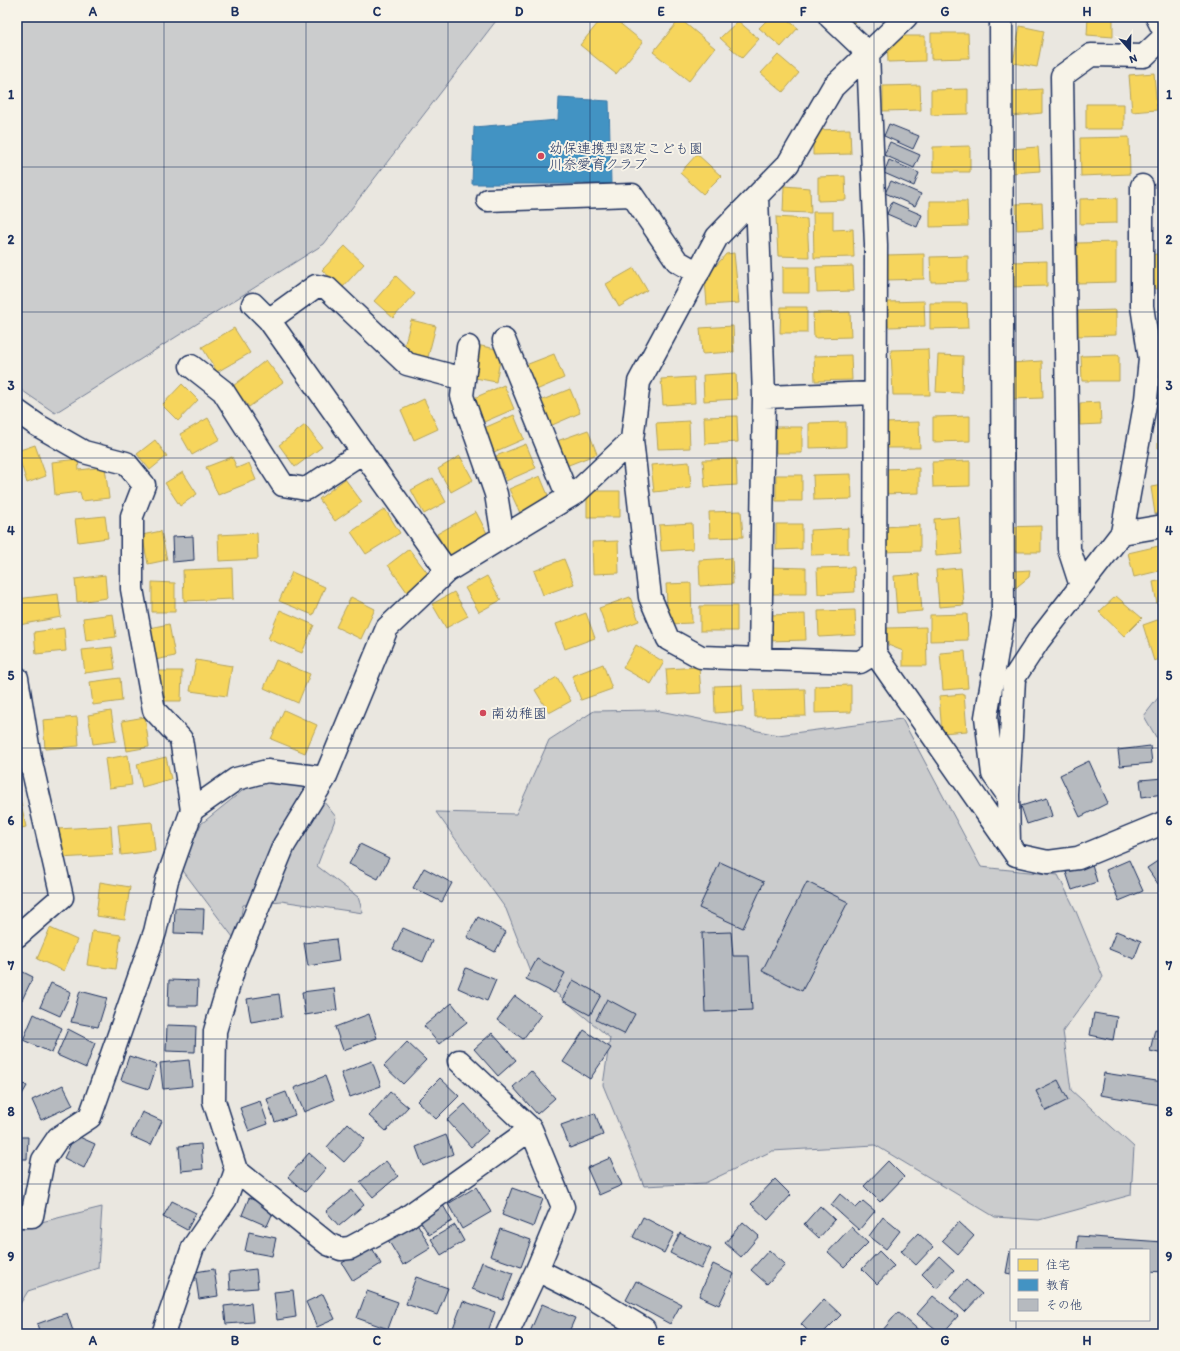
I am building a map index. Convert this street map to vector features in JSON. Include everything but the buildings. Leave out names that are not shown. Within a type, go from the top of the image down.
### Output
[{"type":"street","points":[[830,17],[868,53],[876,245],[875,653],[1016,855],[1048,862],[1078,858],[1163,823]]},
{"type":"street","points":[[875,653],[860,662],[701,657],[668,639],[650,597],[632,440],[639,382],[717,237],[788,164],[833,87],[906,17]]},
{"type":"street","points":[[1001,17],[1003,616],[986,717],[993,774],[1008,795]]},
{"type":"street","points":[[1157,17],[1163,29]]},
{"type":"street","points":[[1081,586],[1069,549],[1062,76],[1090,55],[1144,56],[1163,38]]},
{"type":"street","points":[[1009,843],[1008,795],[1014,678],[1039,640],[1122,534],[1146,399],[1150,359],[1142,306],[1142,186]]},
{"type":"street","points":[[488,200],[632,195],[677,260],[698,273]]},
{"type":"street","points":[[757,196],[764,397],[760,659]]},
{"type":"street","points":[[269,320],[316,286],[327,288],[406,364],[464,379]]},
{"type":"street","points":[[253,304],[269,320],[447,571]]},
{"type":"street","points":[[504,340],[568,497]]},
{"type":"street","points":[[468,347],[462,396],[496,494],[503,537]]},
{"type":"street","points":[[191,366],[223,391],[283,484],[306,489],[363,452]]},
{"type":"street","points":[[764,397],[876,393]]},
{"type":"street","points":[[17,411],[36,425],[84,452],[126,463],[144,486],[132,516],[132,589],[154,710],[181,739],[192,810],[167,880],[155,932],[90,1117],[58,1138],[43,1160],[32,1216],[17,1216]]},
{"type":"street","points":[[530,1129],[406,1218],[350,1248],[341,1249],[328,1244],[236,1170],[214,1101],[215,1031],[236,962],[284,846],[325,778],[387,628],[447,571],[577,492],[632,440]]},
{"type":"street","points":[[1122,534],[1163,526]]},
{"type":"street","points":[[17,678],[30,758],[62,897],[17,936]]},
{"type":"street","points":[[192,810],[236,779],[267,771],[325,778]]},
{"type":"street","points":[[459,1061],[530,1129],[563,1207],[537,1270],[507,1334]]},
{"type":"street","points":[[163,1334],[192,1247],[226,1199],[236,1170]]},
{"type":"street","points":[[537,1270],[605,1305],[644,1329],[643,1334]]},
{"type":"shaded area","points":[[17,17],[499,17],[324,244],[55,413],[17,387]]},
{"type":"shaded area","points":[[1163,693],[1163,739],[1156,737],[1144,716]]},
{"type":"shaded area","points":[[655,710],[778,735],[902,719],[981,867],[1058,875],[1075,909],[1103,977],[1063,1031],[1071,1090],[1134,1147],[1131,1195],[1039,1220],[995,1217],[875,1145],[772,1151],[705,1183],[644,1186],[603,1085],[610,1038],[530,971],[506,909],[436,812],[516,814],[549,740],[594,711]]},
{"type":"shaded area","points":[[262,775],[312,787],[336,817],[317,866],[358,897],[363,913],[281,901],[243,905],[236,941],[181,868],[201,824]]},
{"type":"shaded area","points":[[102,1207],[98,1268],[28,1291],[17,1309],[17,1228]]},
{"type":"place","name":"幼保連携型認定こども園 川奈愛育クラブ","points":[[541,156]]},
{"type":"place","name":"南幼稚園","points":[[483,713]]}]
